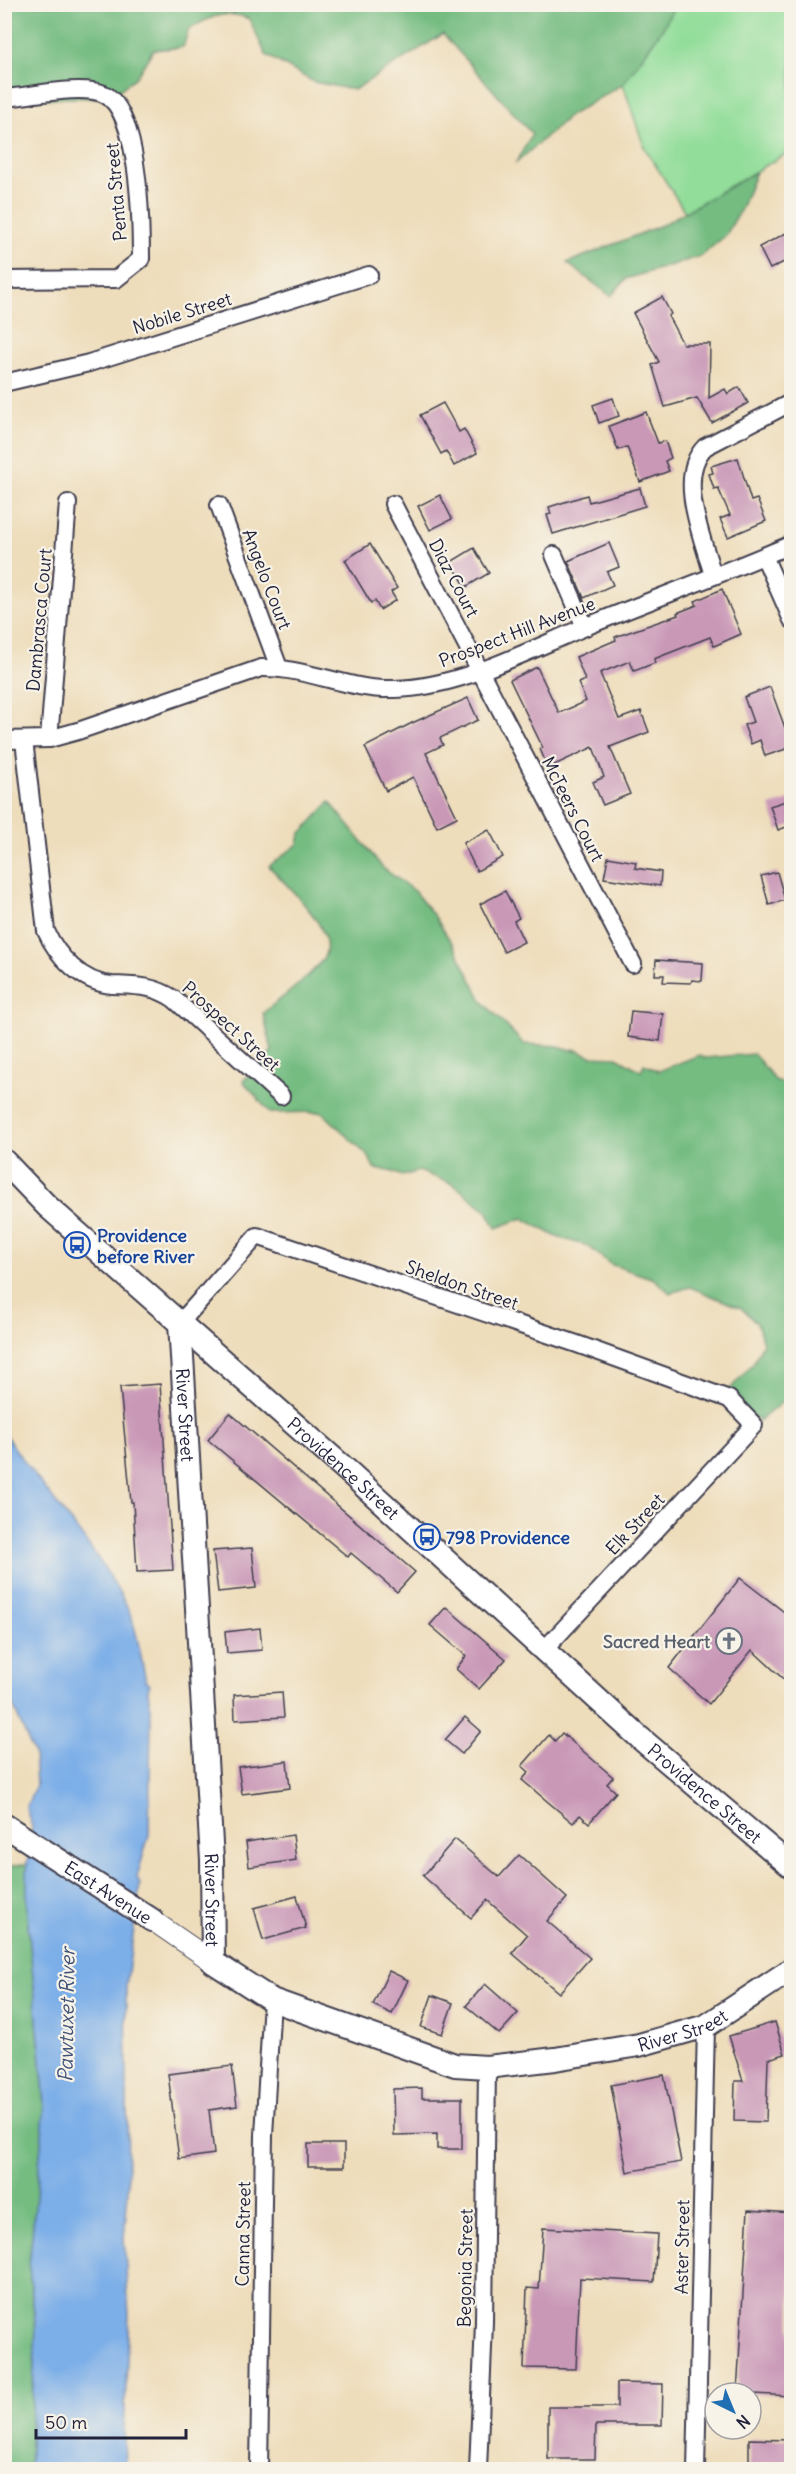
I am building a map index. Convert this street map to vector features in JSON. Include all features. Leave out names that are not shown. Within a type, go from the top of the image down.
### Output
[{"type":"main road","name":"Providence Street","points":[[4,1161],[34,1192],[351,1474],[640,1738],[792,1867]]},
{"type":"main road","name":"River Street","points":[[180,1323],[210,1837],[213,1962],[272,2000],[455,2065],[487,2067],[639,2045],[706,2026],[792,1969]]},
{"type":"main road","name":"East Avenue","points":[[4,1824],[152,1920]]},
{"type":"street","name":"Penta Street","points":[[4,98],[76,91],[106,95],[120,110],[130,132],[141,219],[141,259],[116,279],[4,280]]},
{"type":"street","name":"Nobile Street","points":[[4,383],[89,363],[369,275]]},
{"type":"street","points":[[713,576],[691,488],[691,468],[698,453],[705,447],[792,402]]},
{"type":"street","name":"Dambrasca Court","points":[[49,739],[68,504]]},
{"type":"street","name":"Diaz Court","points":[[393,504],[481,670]]},
{"type":"street","name":"Angelo Court","points":[[219,505],[279,668]]},
{"type":"street","name":"Prospect Hill Avenue","points":[[4,740],[49,739],[121,718],[255,670],[279,668],[349,684],[395,689],[424,686],[481,670],[792,544]]},
{"type":"street","points":[[554,555],[585,627]]},
{"type":"street","points":[[764,556],[792,620]]},
{"type":"street","name":"McTeers Court","points":[[481,670],[633,964]]},
{"type":"street","name":"Prospect Street","points":[[24,740],[46,931],[56,950],[71,966],[93,979],[109,985],[143,985],[161,990],[174,999],[281,1096]]},
{"type":"street","points":[[4,1178],[34,1192]]},
{"type":"street","name":"Sheldon Street","points":[[180,1323],[257,1236],[577,1344],[729,1399],[754,1425]]},
{"type":"street","name":"Elk Street","points":[[544,1650],[754,1425]]},
{"type":"street","name":"East Avenue","points":[[152,1920],[213,1962]]},
{"type":"street","name":"Canna Street","points":[[259,2469],[264,2135],[272,2000]]},
{"type":"street","name":"Aster Street","points":[[696,2469],[706,2026]]},
{"type":"street","name":"Begonia Street","points":[[478,2469],[484,2322],[487,2067]]},
{"type":"green space","points":[[5,5],[675,5],[663,28],[623,84],[569,116],[515,164],[532,134],[443,34],[354,90],[314,82],[266,55],[249,19],[232,15],[218,16],[189,29],[183,47],[153,50],[137,76],[111,97],[5,100]]},
{"type":"green space","points":[[675,5],[791,5],[791,151],[685,212],[644,147],[623,84],[663,28]]},
{"type":"green space","points":[[756,172],[741,209],[726,235],[701,256],[626,279],[611,296],[567,263],[662,225]]},
{"type":"green space","points":[[330,802],[383,868],[414,891],[435,917],[455,948],[483,1002],[524,1044],[558,1046],[591,1056],[617,1057],[641,1071],[644,1064],[659,1071],[699,1055],[705,1058],[754,1054],[775,1080],[791,1086],[791,1395],[759,1421],[724,1396],[754,1362],[763,1343],[757,1323],[741,1308],[690,1287],[670,1293],[654,1279],[610,1264],[588,1246],[557,1237],[523,1218],[496,1228],[487,1211],[453,1184],[419,1171],[402,1176],[390,1171],[374,1169],[369,1157],[322,1112],[270,1113],[243,1081],[272,1051],[263,1013],[309,974],[322,960],[326,949],[325,937],[319,924],[269,866],[298,844],[300,834]]},
{"type":"green space","points":[[27,1864],[27,1913],[45,2104],[29,2268],[36,2329],[29,2469],[5,2470],[4,1867]]},
{"type":"water","name":"Pawtuxet River","points":[[4,1433],[115,1585],[131,1617],[146,1680],[150,1684],[148,1690],[151,1718],[149,1835],[137,1877],[140,1885],[126,1987],[128,2193],[124,2238],[129,2314],[124,2433],[125,2469],[29,2469],[36,2329],[29,2268],[45,2104],[27,1912],[27,1864],[32,1827],[26,1808],[36,1785],[34,1754],[5,1687]]},
{"type":"building","points":[[792,230],[792,258],[770,269],[759,247]]},
{"type":"building","points":[[662,297],[671,314],[668,316],[683,344],[710,344],[709,398],[725,389],[728,394],[739,387],[748,403],[712,423],[697,398],[665,407],[652,365],[659,362],[633,313]]},
{"type":"building","points":[[613,398],[619,416],[599,423],[593,405]]},
{"type":"building","points":[[443,403],[459,432],[464,429],[477,453],[454,466],[446,451],[441,454],[420,415]]},
{"type":"building","points":[[646,412],[658,443],[665,441],[671,458],[665,461],[669,471],[640,482],[627,447],[618,450],[609,426]]},
{"type":"building","points":[[738,458],[751,501],[757,499],[766,521],[728,537],[720,519],[730,515],[718,488],[714,489],[709,474],[713,473],[711,466]]},
{"type":"building","points":[[640,488],[645,506],[553,534],[547,515],[551,514],[549,507],[587,495],[589,502]]},
{"type":"building","points":[[440,495],[452,519],[430,530],[418,506]]},
{"type":"building","points":[[609,543],[619,567],[607,572],[613,585],[584,598],[568,561]]},
{"type":"building","points":[[370,544],[397,588],[391,592],[396,600],[380,610],[375,601],[371,603],[345,560]]},
{"type":"building","points":[[474,548],[489,573],[466,587],[451,562]]},
{"type":"building","points":[[722,589],[741,634],[714,646],[710,637],[654,659],[655,663],[634,671],[630,661],[600,673],[619,719],[641,711],[649,732],[610,747],[630,794],[603,805],[593,782],[604,777],[593,747],[548,768],[540,749],[543,748],[510,680],[537,667],[559,713],[586,701],[578,683],[585,680],[576,657],[616,640],[615,637],[678,615],[677,613],[697,605],[695,601]]},
{"type":"building","points":[[770,687],[792,747],[765,756],[760,740],[751,744],[744,725],[753,722],[744,697]]},
{"type":"building","points":[[468,698],[478,720],[440,738],[443,745],[426,753],[457,817],[437,827],[413,777],[386,791],[365,747]]},
{"type":"building","points":[[792,799],[792,825],[778,830],[770,806]]},
{"type":"building","points":[[489,830],[503,857],[477,871],[463,843]]},
{"type":"building","points":[[608,857],[636,862],[635,868],[661,872],[660,886],[604,878]]},
{"type":"building","points":[[777,872],[785,900],[769,905],[761,876]]},
{"type":"building","points":[[505,891],[519,918],[514,921],[524,942],[504,952],[480,904]]},
{"type":"building","points":[[656,960],[703,963],[702,981],[663,982],[664,975],[655,975]]},
{"type":"building","points":[[631,1011],[663,1014],[660,1041],[628,1037]]},
{"type":"building","points":[[160,1384],[173,1570],[137,1572],[133,1502],[131,1502],[120,1387]]},
{"type":"building","points":[[230,1413],[415,1572],[397,1592],[351,1553],[348,1557],[208,1440]]},
{"type":"building","points":[[252,1548],[256,1588],[218,1592],[213,1551]]},
{"type":"building","points":[[740,1578],[792,1618],[792,1687],[752,1650],[709,1704],[669,1668]]},
{"type":"building","points":[[446,1607],[506,1659],[479,1689],[456,1669],[466,1656],[430,1625]]},
{"type":"building","points":[[260,1628],[262,1650],[227,1653],[225,1632]]},
{"type":"building","points":[[282,1692],[284,1717],[235,1720],[234,1695]]},
{"type":"building","points":[[465,1717],[481,1731],[462,1754],[445,1740]]},
{"type":"building","points":[[562,1733],[613,1777],[607,1784],[616,1792],[589,1823],[580,1815],[573,1823],[522,1780],[529,1772],[522,1766],[549,1735],[555,1741]]},
{"type":"building","points":[[287,1761],[290,1788],[242,1794],[238,1767]]},
{"type":"building","points":[[293,1835],[296,1860],[249,1867],[246,1842]]},
{"type":"building","points":[[455,1839],[499,1877],[519,1855],[567,1898],[547,1921],[590,1958],[559,1993],[512,1953],[527,1935],[487,1900],[471,1918],[423,1876]]},
{"type":"building","points":[[297,1896],[306,1928],[263,1940],[254,1908]]},
{"type":"building","points":[[389,1971],[408,1980],[392,2014],[373,2005]]},
{"type":"building","points":[[485,1984],[518,2013],[499,2034],[466,2006]]},
{"type":"building","points":[[432,1995],[453,2003],[442,2034],[421,2027]]},
{"type":"building","points":[[775,2022],[785,2054],[768,2059],[766,2122],[734,2121],[735,2081],[743,2081],[729,2036]]},
{"type":"building","points":[[232,2066],[237,2106],[209,2110],[214,2154],[179,2159],[168,2074]]},
{"type":"building","points":[[664,2075],[681,2162],[627,2172],[611,2085]]},
{"type":"building","points":[[422,2088],[422,2098],[462,2098],[462,2149],[437,2149],[437,2134],[394,2135],[393,2089]]},
{"type":"building","points":[[308,2144],[344,2144],[344,2167],[308,2167]]},
{"type":"building","points":[[748,2210],[792,2213],[790,2396],[763,2394],[763,2381],[738,2381]]},
{"type":"building","points":[[543,2228],[657,2234],[654,2282],[580,2278],[576,2369],[524,2368],[527,2288],[539,2289]]},
{"type":"building","points":[[617,2383],[663,2384],[662,2425],[596,2425],[595,2459],[548,2459],[548,2407],[617,2407]]},
{"type":"building","points":[[792,2440],[792,2469],[749,2469],[749,2441]]},
{"type":"place","name":"Providence before River","points":[[77,1245]]},
{"type":"place","name":"798 Providence","points":[[427,1537]]},
{"type":"place","name":"Sacred Heart","points":[[729,1641]]}]
